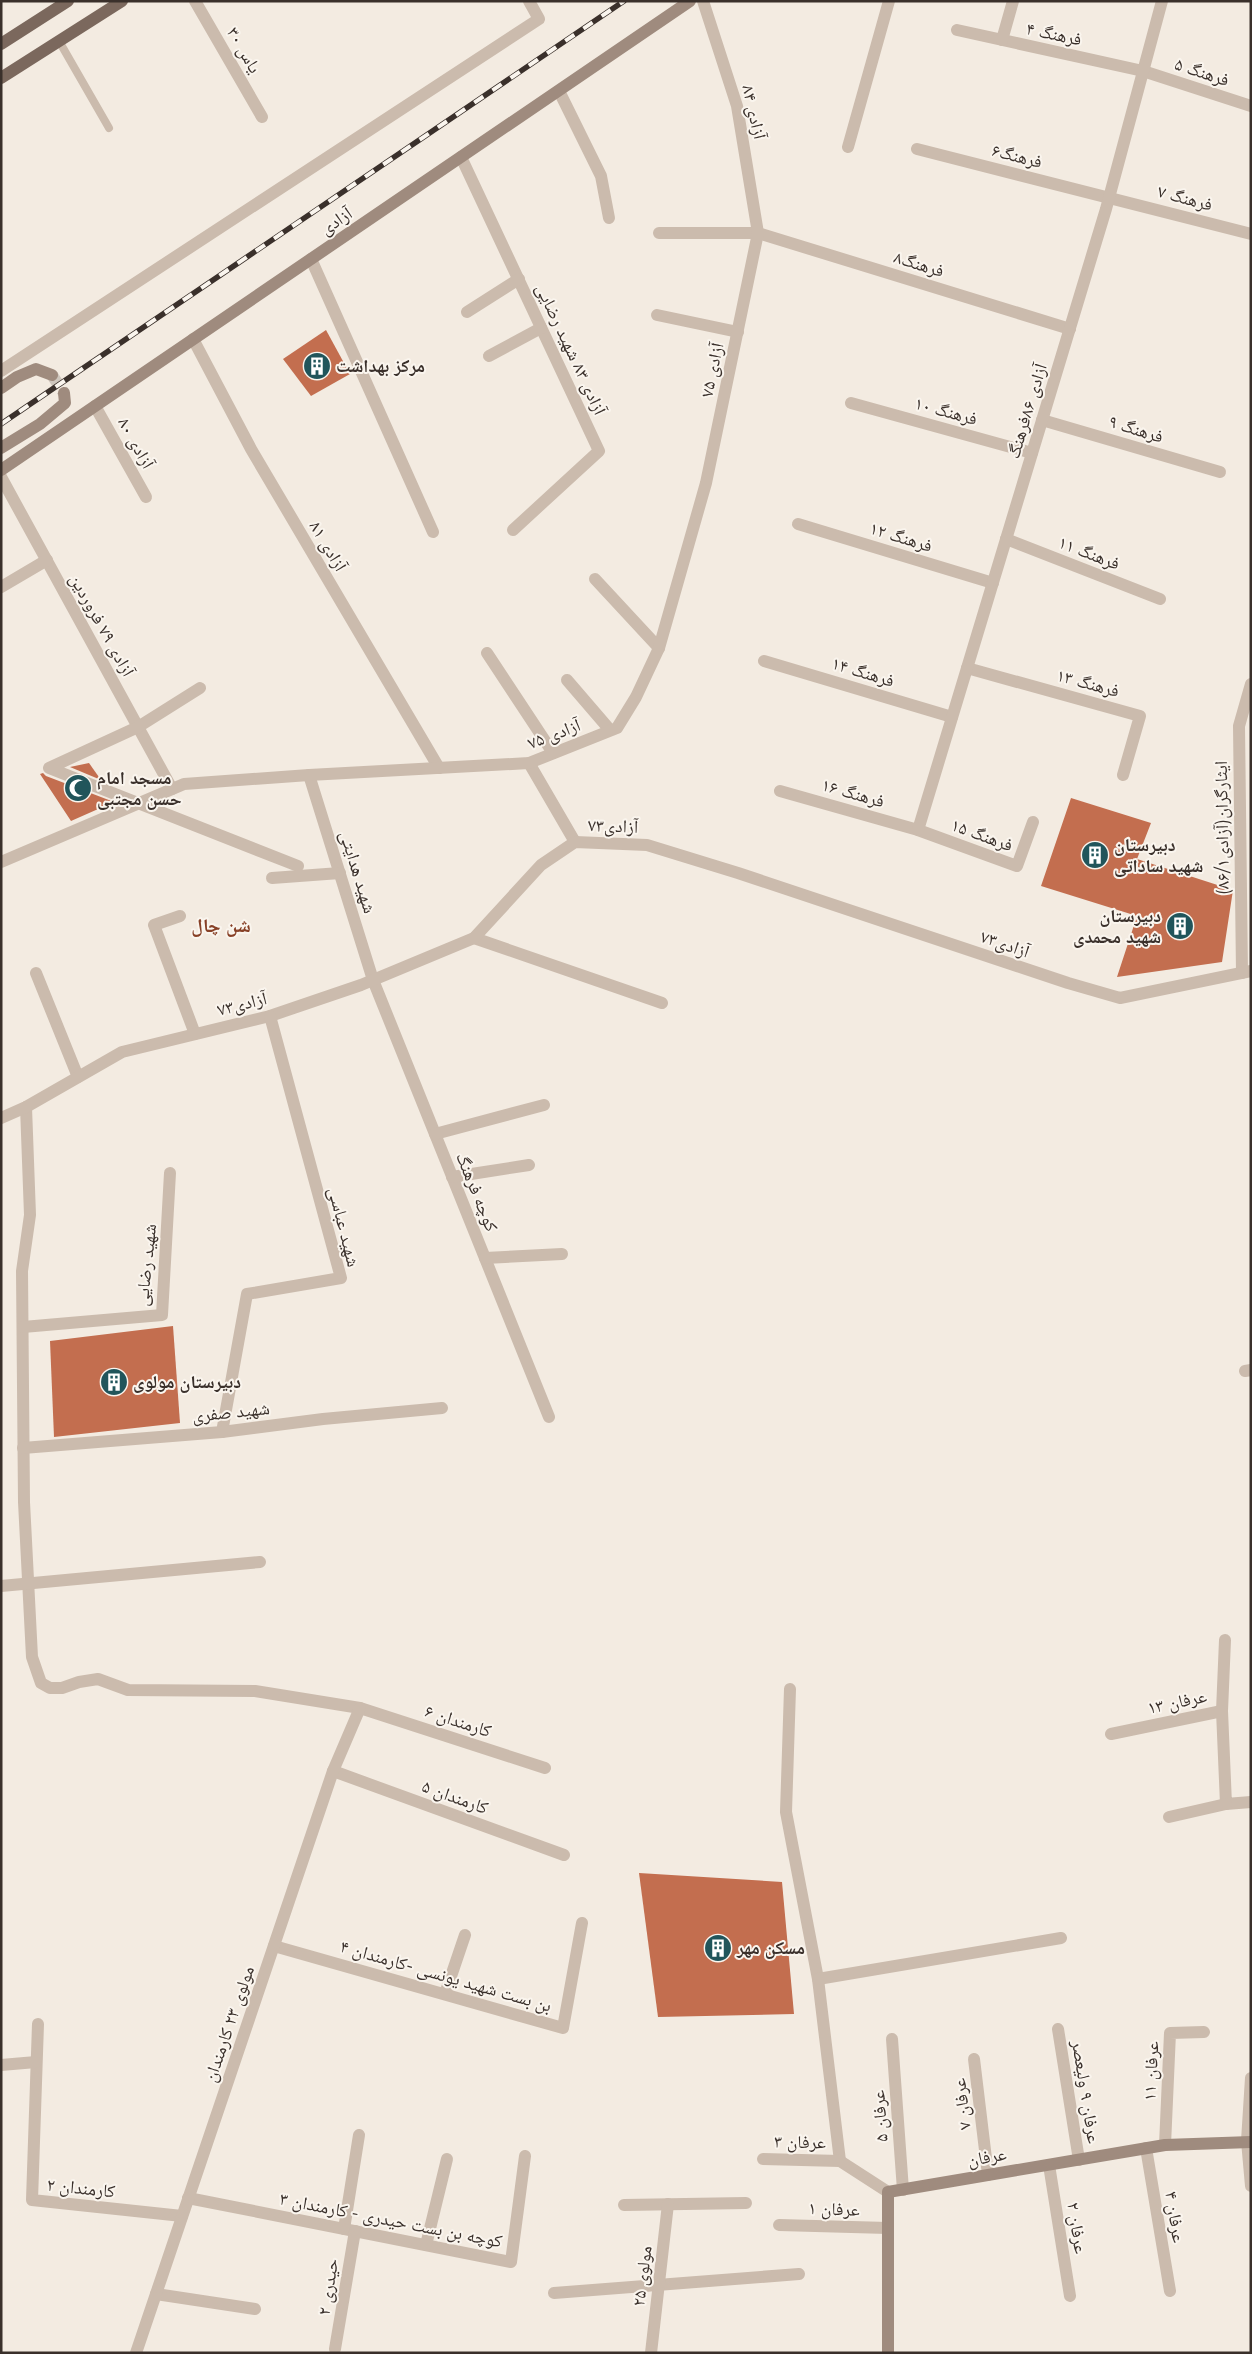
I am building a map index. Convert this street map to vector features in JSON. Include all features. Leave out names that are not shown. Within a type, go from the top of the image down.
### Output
[{"type":"main road","points":[[1,44],[52,5],[68,1]]},
{"type":"main road","points":[[1,78],[122,1]]},
{"type":"street","name":"یاس ۳۰","points":[[195,1],[262,117]]},
{"type":"street","points":[[1,371],[539,18],[529,1]]},
{"type":"street","name":"آزادی","points":[[1,470],[690,1]]},
{"type":"street","name":"آزادی ۸۴","points":[[703,1],[737,106],[758,234]]},
{"type":"street","points":[[848,146],[889,1]]},
{"type":"street","points":[[1002,40],[1013,1]]},
{"type":"street","name":"آزادی ۸۶فرهنگ","points":[[918,830],[1110,197],[1162,1]]},
{"type":"street","name":"فرهنگ ۴","points":[[957,30],[1143,71]]},
{"type":"street","name":"فرهنگ ۵","points":[[1143,71],[1251,106]]},
{"type":"street","points":[[559,91],[592,152],[601,176],[609,218]]},
{"type":"street","name":"فرهنگ۶","points":[[917,149],[1110,197]]},
{"type":"street","name":"آزادی ۸۳ شهید رضایی","points":[[461,157],[599,450],[512,530]]},
{"type":"street","name":"فرهنگ ۷","points":[[1110,197],[1251,234]]},
{"type":"street","name":"فرهنگ۸","points":[[659,233],[758,234],[1070,329]]},
{"type":"street","name":"آزادی ۷۵","points":[[1,862],[184,784],[529,763],[617,728],[636,697],[659,648],[706,483],[758,234]]},
{"type":"street","points":[[311,259],[433,532]]},
{"type":"street","points":[[467,312],[519,279]]},
{"type":"street","points":[[657,315],[738,332]]},
{"type":"street","points":[[489,356],[542,328]]},
{"type":"street","name":"آزادی ۸۱","points":[[193,339],[250,449],[439,768]]},
{"type":"street","points":[[1,388],[17,377],[36,369],[52,375]]},
{"type":"street","points":[[1,448],[40,424],[65,403],[64,393]]},
{"type":"street","name":"فرهنگ ۱۰","points":[[851,403],[1032,453]]},
{"type":"street","name":"آزادی ۸۰","points":[[95,406],[146,497]]},
{"type":"street","name":"فرهنگ ۹","points":[[1042,420],[1220,472]]},
{"type":"street","name":"آزادی ۷۹ فروردین","points":[[1,477],[172,789]]},
{"type":"street","name":"فرهنگ ۱۲","points":[[798,524],[993,582]]},
{"type":"street","name":"فرهنگ ۱۱","points":[[1006,539],[1160,599]]},
{"type":"street","points":[[1,587],[47,560]]},
{"type":"street","points":[[596,579],[659,648]]},
{"type":"street","points":[[487,653],[554,753]]},
{"type":"street","name":"فرهنگ ۱۴","points":[[764,661],[952,717]]},
{"type":"street","name":"فرهنگ ۱۳","points":[[967,668],[1140,716],[1123,775]]},
{"type":"street","points":[[567,680],[610,730]]},
{"type":"street","name":"ایثارگران(آزادی۸۶/۱)","points":[[1246,972],[1245,812],[1239,726],[1251,684]]},
{"type":"street","points":[[200,688],[138,727],[49,768],[298,866]]},
{"type":"street","points":[[529,763],[576,842]]},
{"type":"street","name":"شهید هدایتی","points":[[309,775],[373,980]]},
{"type":"street","name":"فرهنگ ۱۶","points":[[780,791],[918,830]]},
{"type":"street","name":"فرهنگ ۱۵","points":[[918,830],[1017,866],[1032,822]]},
{"type":"street","name":"آزادی۷۳","points":[[3,1113],[26,1107],[122,1052],[270,1016],[373,980],[474,938],[541,865],[576,842],[647,845],[738,873],[1068,983],[1120,998],[1246,972]]},
{"type":"street","points":[[272,878],[340,873]]},
{"type":"street","points":[[180,916],[154,925],[195,1034]]},
{"type":"street","points":[[474,938],[662,1003]]},
{"type":"street","points":[[36,973],[78,1077]]},
{"type":"street","name":"کوچه فرهنگ","points":[[373,980],[549,1417]]},
{"type":"street","name":"شهید عباسی","points":[[222,1432],[247,1294],[341,1278],[270,1016]]},
{"type":"street","points":[[435,1134],[544,1106]]},
{"type":"street","name":"کارمندان ۶","points":[[26,1107],[30,1215],[22,1272],[24,1448],[32,1657],[41,1683],[50,1688],[62,1688],[79,1682],[98,1679],[128,1690],[255,1691],[360,1708],[545,1768]]},
{"type":"street","points":[[452,1178],[529,1165]]},
{"type":"street","name":"شهید رضایی","points":[[23,1326],[162,1315],[170,1172]]},
{"type":"street","points":[[485,1258],[562,1254]]},
{"type":"street","name":"شهید صفری","points":[[24,1448],[222,1432],[323,1419],[442,1408]]},
{"type":"street","points":[[1,1586],[260,1562]]},
{"type":"street","points":[[1222,1711],[1225,1640]]},
{"type":"street","points":[[790,1689],[786,1812],[818,1979],[840,2161]]},
{"type":"street","name":"مولوی ۲۳ کارمندان","points":[[136,2353],[334,1772],[360,1708]]},
{"type":"street","name":"عرفان ۱۳","points":[[1112,1734],[1222,1711],[1226,1804]]},
{"type":"street","name":"کارمندان ۵","points":[[334,1772],[564,1855]]},
{"type":"street","points":[[1169,1817],[1226,1804],[1251,1802]]},
{"type":"street","name":"بن بست شهید یونسی -کارمندان ۴","points":[[274,1946],[563,2028],[582,1923]]},
{"type":"street","points":[[445,1994],[465,1935]]},
{"type":"street","points":[[818,1979],[1061,1938]]},
{"type":"street","name":"کارمندان ۲","points":[[38,2024],[32,2200],[182,2216]]},
{"type":"street","name":"عرفان ۹ ولیعصر","points":[[1058,2029],[1080,2160]]},
{"type":"street","name":"عرفان ۱۱","points":[[1165,2145],[1170,2033],[1204,2032]]},
{"type":"street","name":"عرفان ۵","points":[[892,2039],[903,2190]]},
{"type":"street","name":"عرفان ۷","points":[[974,2059],[988,2175]]},
{"type":"street","points":[[1,2065],[36,2062]]},
{"type":"street","points":[[1251,2078],[1249,2141],[1251,2186]]},
{"type":"street","name":"حیدری ۲","points":[[336,2349],[359,2136]]},
{"type":"street","name":"عرفان","points":[[888,2192],[1165,2145],[1249,2141]]},
{"type":"street","name":"عرفان ۴","points":[[1146,2148],[1170,2291]]},
{"type":"street","name":"کوچه بن بست حیدری - کارمندان ۳","points":[[188,2198],[510,2262],[525,2156]]},
{"type":"street","points":[[426,2245],[447,2159]]},
{"type":"street","name":"عرفان ۳","points":[[762,2159],[840,2161],[888,2192]]},
{"type":"street","name":"عرفان ۲","points":[[1050,2164],[1070,2296]]},
{"type":"street","points":[[888,2192],[888,2353]]},
{"type":"street","points":[[624,2205],[746,2203]]},
{"type":"street","name":"مولوی ۲۵","points":[[651,2353],[668,2204]]},
{"type":"street","name":"عرفان ۱","points":[[779,2225],[888,2228]]},
{"type":"street","points":[[554,2293],[799,2274]]},
{"type":"street","points":[[156,2294],[255,2309]]},
{"type":"lane","points":[[59,41],[109,128]]},
{"type":"building","name":"مرکز بهداشت","points":[[326,330],[350,374],[311,396],[283,359]]},
{"type":"building","points":[[89,763],[101,780],[70,767]]},
{"type":"building","points":[[43,773],[46,776],[114,802],[71,821],[40,774]]},
{"type":"building","points":[[1071,798],[1151,823],[1137,859],[1233,890],[1222,962],[1117,977],[1137,916],[1041,886]]},
{"type":"building","name":"دبیرستان مولوی","points":[[173,1326],[180,1423],[54,1437],[50,1341]]},
{"type":"building","name":"مسکن مهر","points":[[639,1873],[782,1882],[794,2014],[658,2017]]},
{"type":"tunnel","points":[[52,375],[64,393]]},
{"type":"railway","points":[[1,424],[624,1]]},
{"type":"place","name":"مرکز بهداشت","points":[[317,366]]},
{"type":"place","name":"مسجد امام حسن مجتبی","points":[[78,788]]},
{"type":"place","name":"دبیرستان شهید ساداتی","points":[[1095,855]]},
{"type":"place","name":"دبیرستان شهید محمدی","points":[[1180,926]]},
{"type":"place","name":"دبیرستان مولوی","points":[[114,1382]]},
{"type":"place","name":"مسکن مهر","points":[[718,1948]]},
{"type":"district","name":"شن چال","points":[[221,925]]}]
